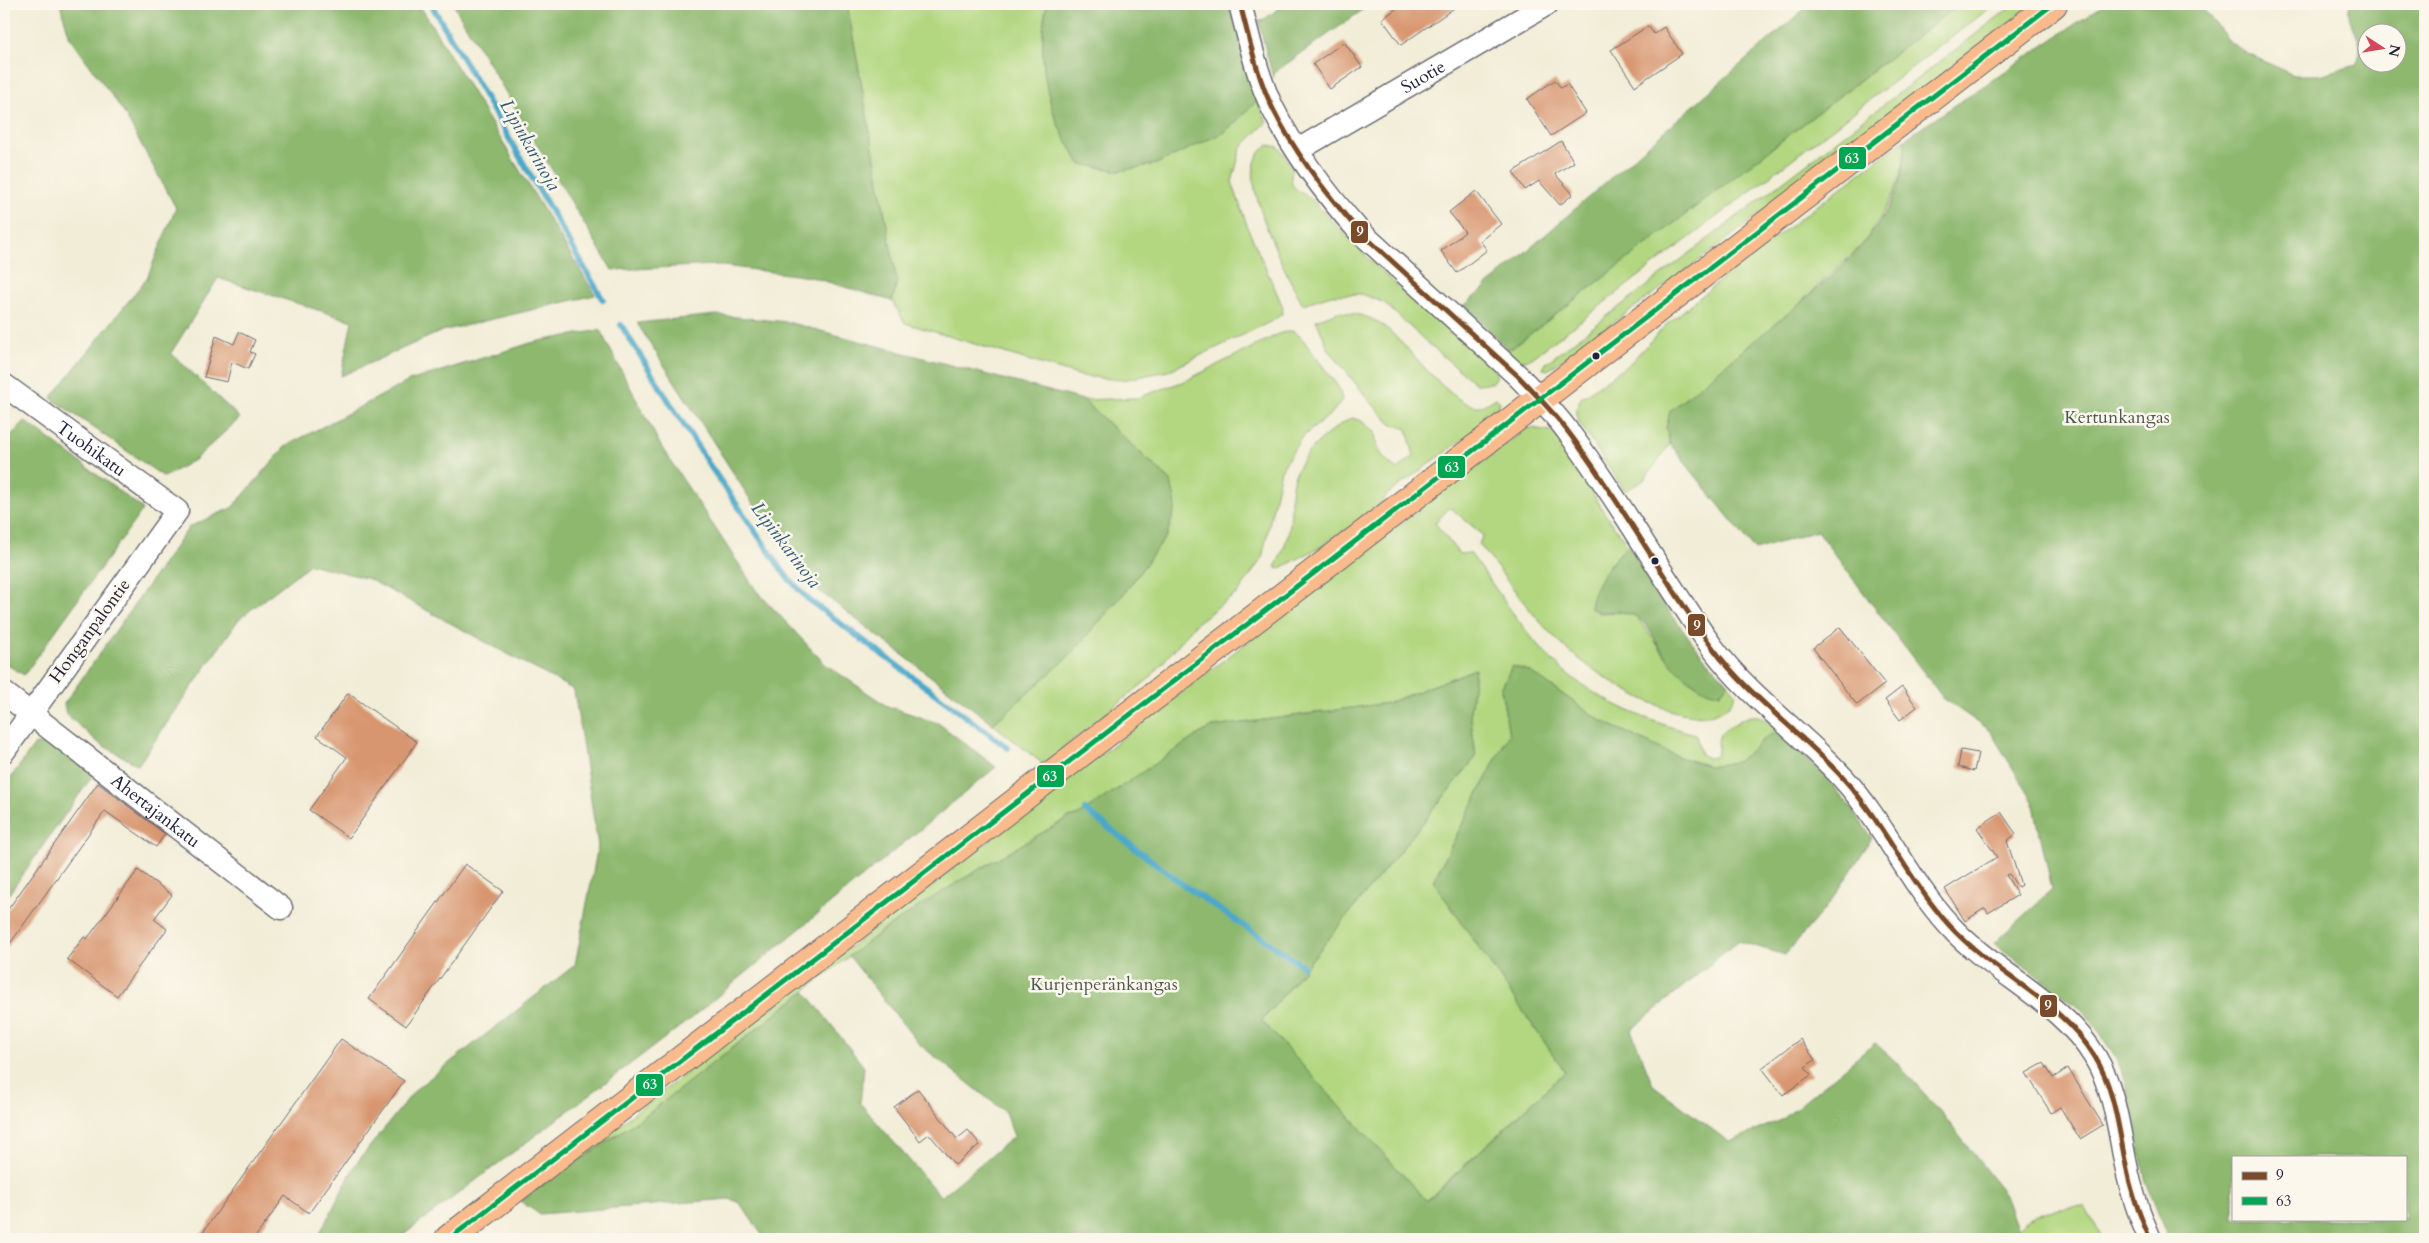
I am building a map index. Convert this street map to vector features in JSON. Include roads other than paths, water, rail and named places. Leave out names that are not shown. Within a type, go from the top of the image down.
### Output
[{"type":"main road","points":[[449,1239],[2053,4]]},
{"type":"street","points":[[1240,4],[1272,108],[1298,150],[1342,212],[1359,231],[1540,400],[1584,453],[1653,561],[1725,662],[1756,696],[1844,780],[1869,811],[1949,926],[1975,950],[2053,1011],[2074,1031],[2094,1055],[2106,1080],[2115,1108],[2129,1182],[2150,1239]]},
{"type":"street","name":"Suotie","points":[[1298,150],[1547,4]]},
{"type":"street","name":"Tuohikatu","points":[[4,385],[177,511]]},
{"type":"street","name":"Honganpalontie","points":[[4,751],[177,511]]},
{"type":"street","name":"Ahertajankatu","points":[[4,693],[281,908]]},
{"type":"waterway","name":"Lipinkarinoja","points":[[431,4],[603,300]]},
{"type":"waterway","name":"Lipinkarinoja","points":[[621,325],[708,463],[787,577],[809,600],[1008,748]]},
{"type":"waterway","points":[[1085,810],[1185,886],[1303,966]]},
{"type":"park label","name":"Kertunkangas","points":[[2117,417]]},
{"type":"park label","name":"Kurjenperänkangas","points":[[1104,984]]}]
